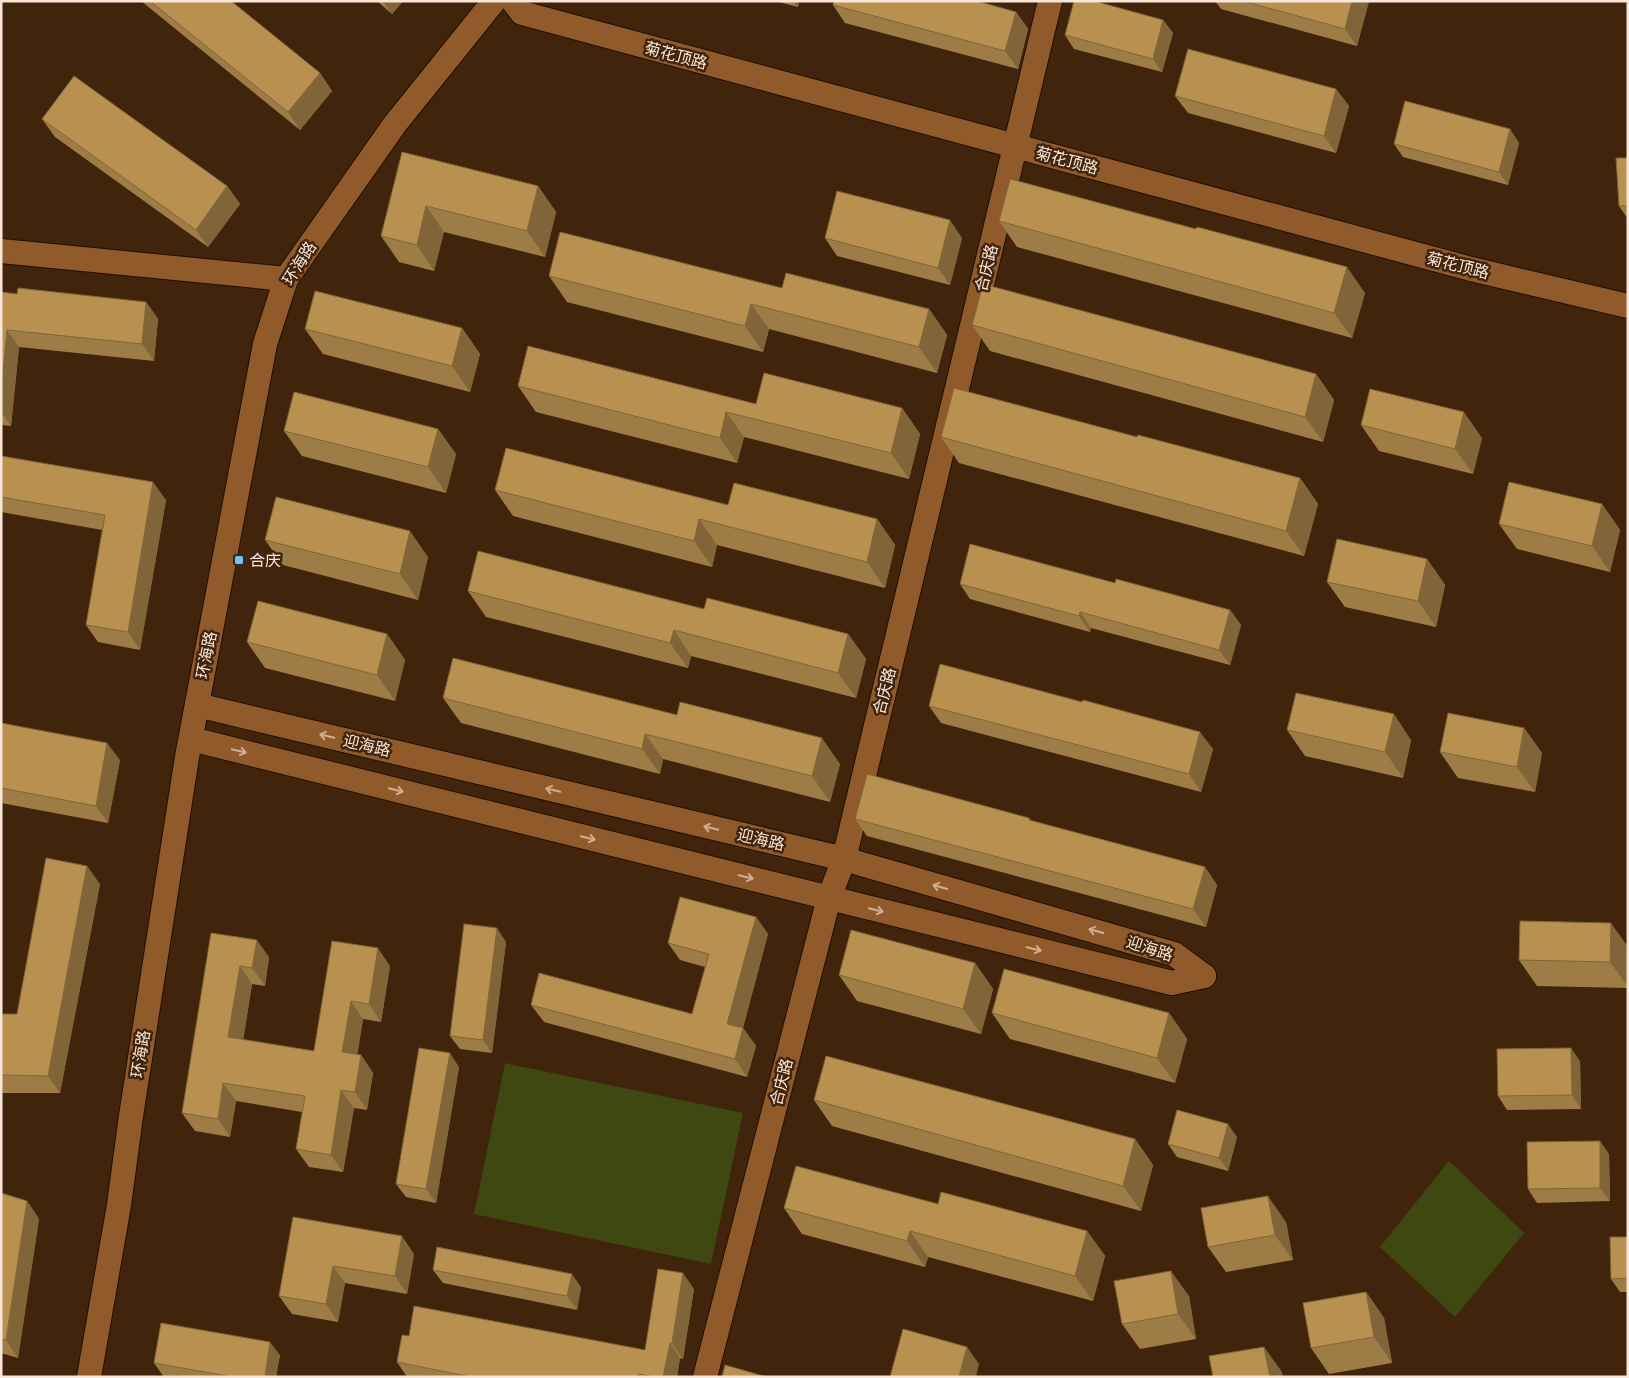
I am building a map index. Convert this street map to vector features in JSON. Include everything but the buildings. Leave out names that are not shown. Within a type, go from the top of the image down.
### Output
[{"type":"street","name":"环海路","points":[[89,1377],[119,1205],[187,757],[265,344],[286,279],[395,124],[494,1]]},
{"type":"street","name":"菊花顶路","points":[[513,1],[522,13],[1471,269],[1628,306]]},
{"type":"street","name":"合庆路","points":[[705,1377],[829,898],[844,859],[1050,1]]},
{"type":"street","points":[[1,251],[286,279]]},
{"type":"street","name":"迎海路","points":[[191,739],[1172,983],[1204,976],[1174,954],[844,859],[197,705]]},
{"type":"green space","points":[[505,1063],[743,1113],[711,1264],[474,1214]]},
{"type":"green space","points":[[1449,1161],[1524,1233],[1455,1317],[1380,1247]]},
{"type":"place","name":"合庆","points":[[239,560]]}]
